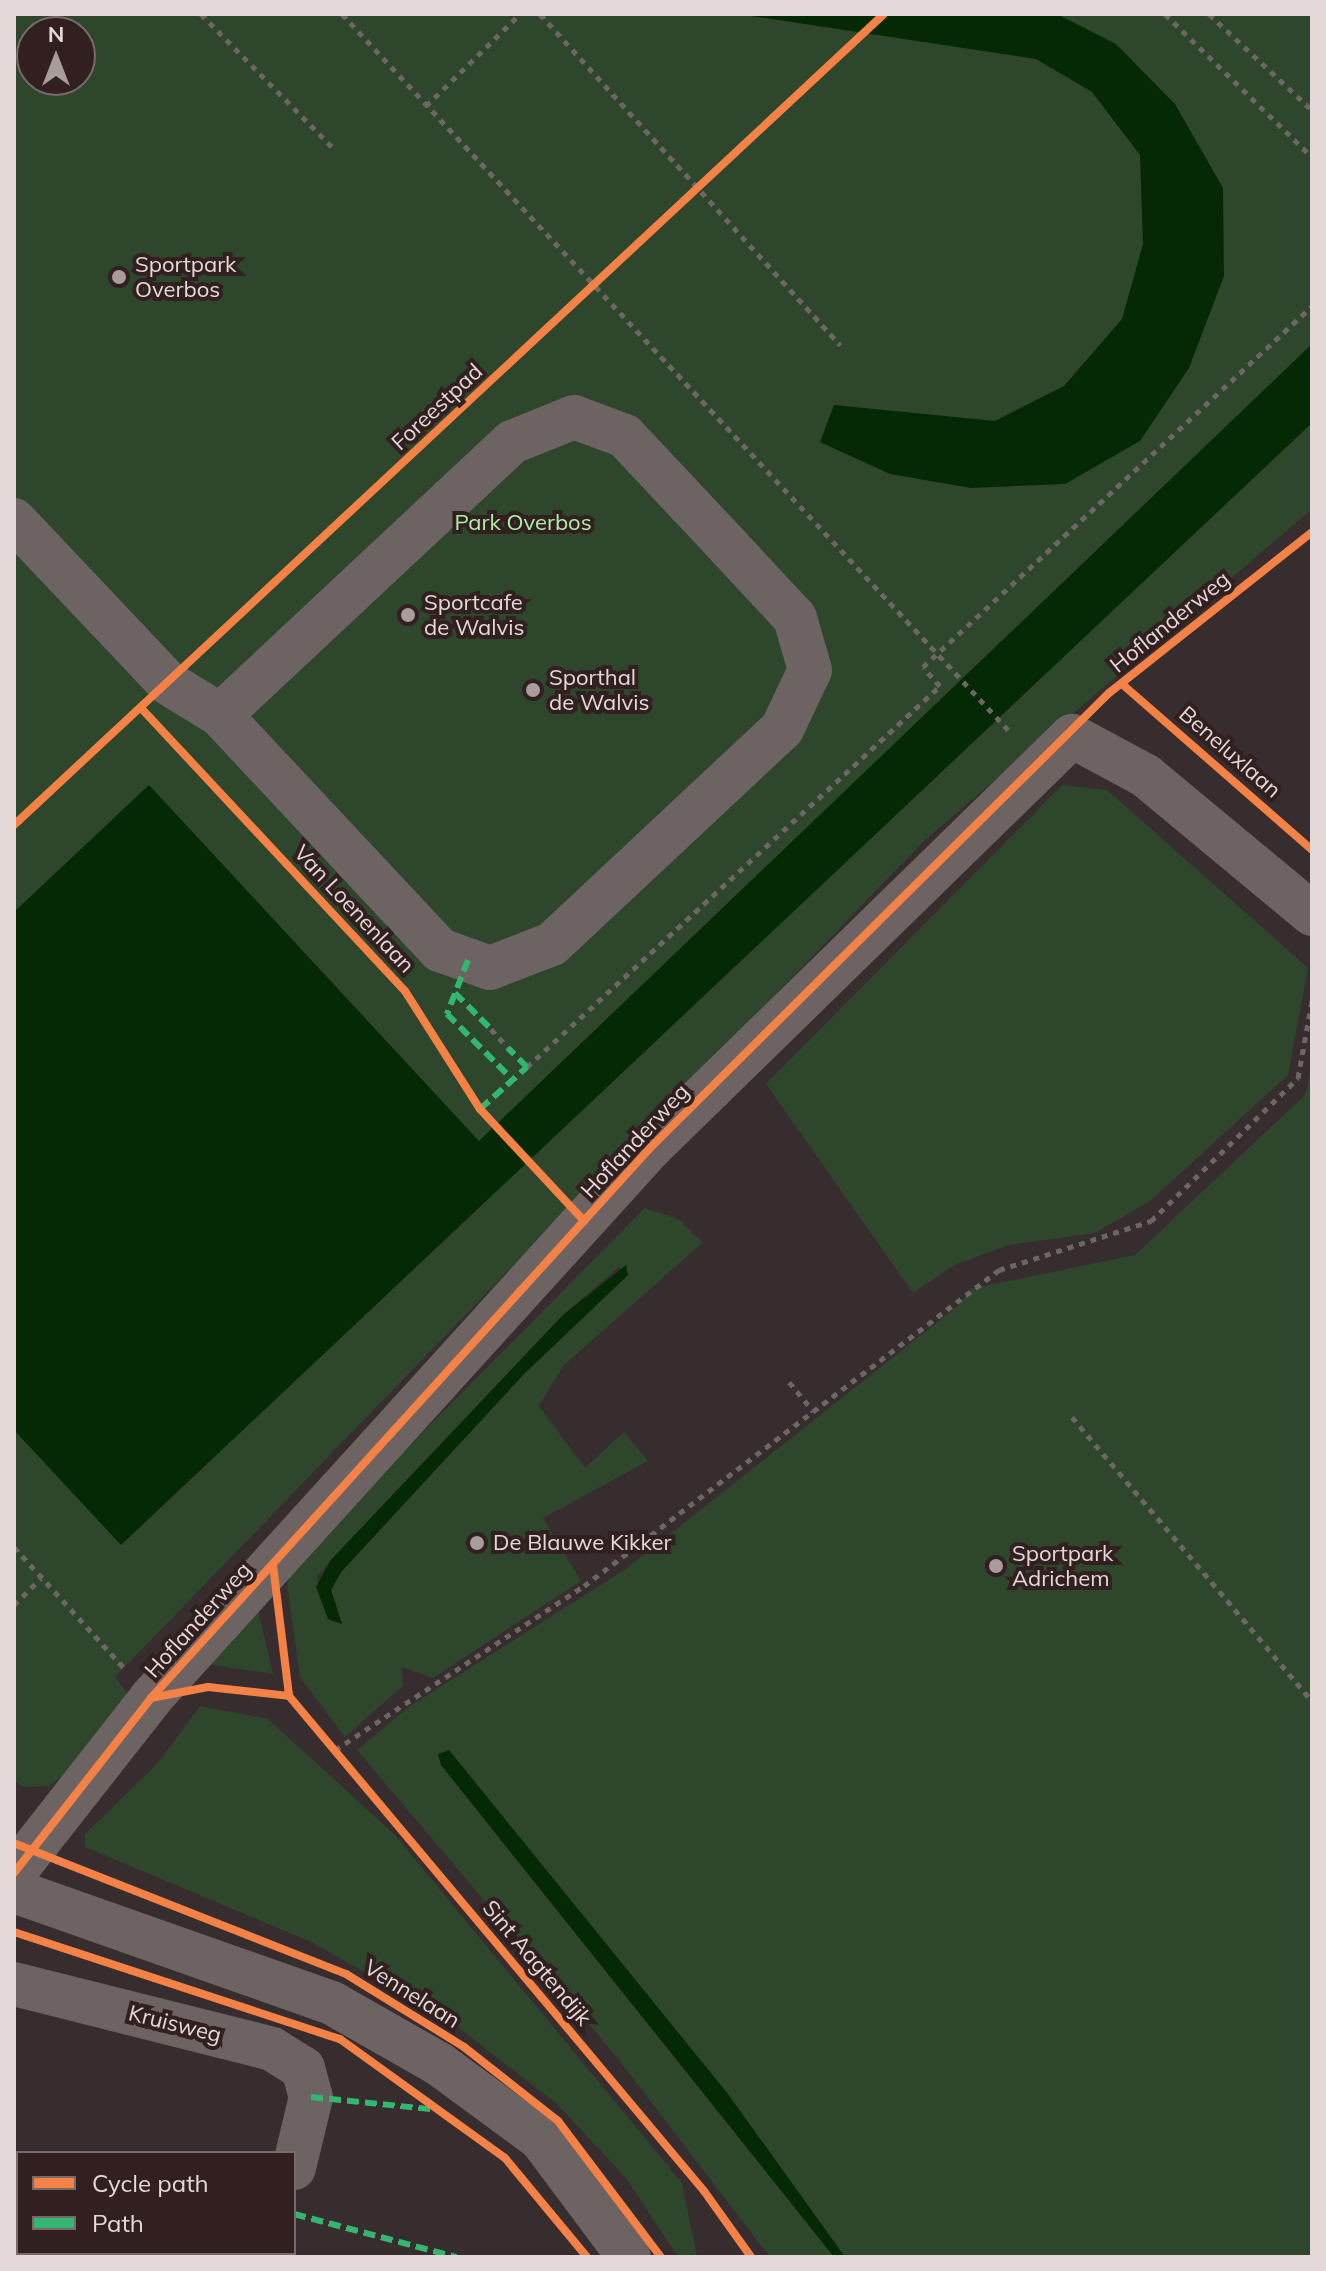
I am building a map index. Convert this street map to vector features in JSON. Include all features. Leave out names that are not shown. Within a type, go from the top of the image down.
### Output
[{"type":"street","name":"Van Loenenlaan","points":[[14,520],[168,683],[220,715],[440,950],[490,968],[552,944],[782,729],[810,670],[795,618],[625,436],[574,417],[512,442],[220,715]]},
{"type":"street","name":"Hoflanderweg","points":[[14,1873],[26,1848],[151,1698],[650,1148],[1072,736],[1146,776],[1312,914]]},
{"type":"street","name":"Vennelaan","points":[[14,1891],[332,2003],[439,2064],[541,2139],[629,2257]]},
{"type":"street","name":"Kruisweg","points":[[14,1984],[272,2049],[303,2068],[311,2097],[296,2160]]},
{"type":"path","points":[[201,14],[334,149]]},
{"type":"path","points":[[342,14],[591,287],[1007,728]]},
{"type":"path","points":[[426,106],[520,14]]},
{"type":"path","points":[[540,14],[840,345]]},
{"type":"path","points":[[1165,14],[1312,157]]},
{"type":"path","points":[[1209,14],[1312,110]]},
{"type":"path","points":[[685,200],[708,178]]},
{"type":"path","points":[[580,297],[603,276]]},
{"type":"path","points":[[527,1067],[940,686],[923,667],[1312,306]]},
{"type":"path","points":[[335,1750],[584,1586],[999,1270],[1151,1221],[1298,1078],[1312,1001]]},
{"type":"path","points":[[491,1029],[508,1048]]},
{"type":"path","points":[[789,1382],[813,1411]]},
{"type":"path","points":[[1072,1417],[1312,1701]]},
{"type":"path","points":[[14,1547],[151,1698]]},
{"type":"path","points":[[14,1605],[41,1578]]},
{"type":"path","points":[[326,1739],[345,1762]]},
{"type":"green space","name":"Park Overbos","points":[[14,14],[1312,14],[1312,509],[925,840],[115,1677],[128,1694],[114,1733],[50,1786],[24,1787],[14,1781]]},
{"type":"green space","points":[[1062,785],[1107,790],[1308,968],[1288,1075],[1150,1201],[1095,1233],[1009,1245],[954,1265],[913,1293],[766,1084]]},
{"type":"green space","name":"Sportpark Adrichem","points":[[1312,1066],[1312,2257],[840,2257],[438,1754],[834,2257],[770,2257],[615,2055],[357,1750],[410,1706],[626,1569],[959,1305],[970,1289],[1135,1255],[1305,1095]]},
{"type":"green space","points":[[645,1208],[678,1219],[702,1243],[563,1366],[539,1406],[585,1468],[624,1432],[648,1461],[543,1518],[581,1581],[433,1678],[401,1667],[403,1686],[345,1737],[300,1677],[287,1583],[293,1563]],"holes":[[[619,1267],[628,1275],[524,1374],[342,1571],[331,1590],[342,1624],[328,1619],[317,1577],[330,1561],[563,1315]]]},
{"type":"green space","points":[[258,1610],[273,1674],[207,1664]]},
{"type":"green space","points":[[200,1706],[268,1719],[395,1835],[682,2183],[697,2257],[678,2257],[626,2178],[557,2104],[442,2015],[309,1941],[85,1847],[85,1834],[157,1764]]},
{"type":"shaded area","points":[[738,14],[1057,14],[1116,44],[1175,104],[1223,188],[1224,276],[1189,368],[1140,441],[1065,484],[971,488],[890,474],[820,442],[834,405],[995,421],[1064,386],[1122,319],[1143,244],[1140,155],[1092,92],[1036,59]]},
{"type":"shaded area","points":[[1312,344],[1312,423],[121,1545],[14,1430],[14,912],[149,785],[479,1141]]},
{"type":"shaded area","points":[[626,1265],[628,1275],[524,1374],[342,1571],[331,1590],[342,1624],[328,1619],[316,1587],[330,1561],[563,1315]]},
{"type":"shaded area","points":[[449,1750],[728,2094],[845,2257],[834,2257],[441,1765],[438,1754]]},
{"type":"marked path","points":[[468,960],[447,1014],[513,1080]]},
{"type":"marked path","points":[[455,993],[491,1029]]},
{"type":"marked path","points":[[480,1109],[527,1067],[508,1048]]},
{"type":"marked path","points":[[311,2097],[430,2109]]},
{"type":"marked path","points":[[296,2215],[456,2257]]},
{"type":"cycle path","name":"Foreestpad","points":[[14,825],[884,14]]},
{"type":"cycle path","points":[[14,1873],[151,1698],[650,1148],[1109,693],[1312,532]]},
{"type":"cycle path","name":"Beneluxlaan","points":[[1122,684],[1312,850]]},
{"type":"cycle path","points":[[141,708],[405,991],[480,1109],[584,1221]]},
{"type":"cycle path","name":"Sint Aagtendijk","points":[[273,1565],[289,1696],[704,2191],[751,2257]]},
{"type":"cycle path","points":[[151,1698],[208,1687],[289,1696]]},
{"type":"cycle path","points":[[16,1844],[346,1974],[464,2047],[558,2121],[661,2257]]},
{"type":"cycle path","points":[[14,1932],[340,2039],[505,2158],[587,2257]]},
{"type":"place","name":"Sportpark Overbos","points":[[119,277]]},
{"type":"place","name":"Sportcafe de Walvis","points":[[408,615]]},
{"type":"place","name":"Sporthal de Walvis","points":[[533,690]]},
{"type":"place","name":"De Blauwe Kikker","points":[[477,1543]]},
{"type":"place","name":"Sportpark Adrichem","points":[[996,1566]]}]
